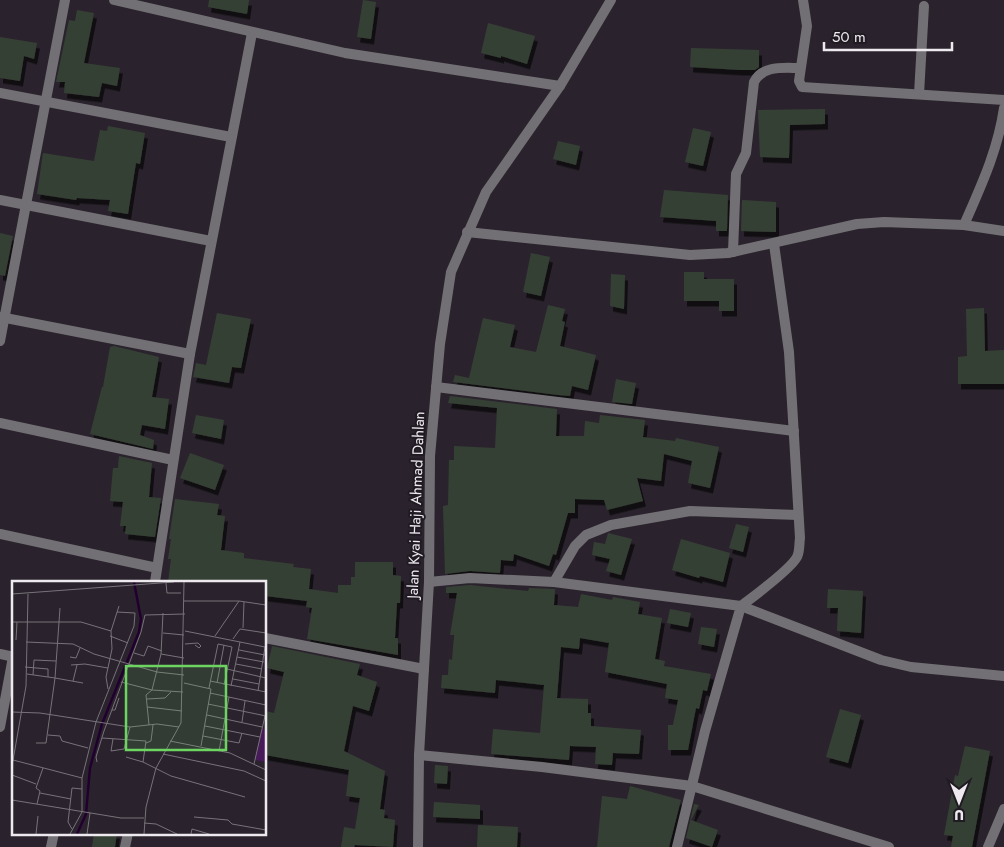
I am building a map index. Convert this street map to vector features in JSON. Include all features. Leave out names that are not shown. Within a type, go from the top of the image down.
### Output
[{"type":"street","points":[[0,341],[2,318],[26,206],[65,0]]},
{"type":"street","points":[[114,0],[345,53],[560,86]]},
{"type":"street","name":"Jalan Kyai Haji Ahmad Dahlan","points":[[418,847],[419,756],[429,582],[430,456],[436,387],[451,272],[486,192],[560,86],[611,0]]},
{"type":"street","points":[[803,0],[807,26],[798,82],[803,87],[1004,100]]},
{"type":"street","points":[[919,94],[924,6]]},
{"type":"street","points":[[155,581],[190,354],[252,33]]},
{"type":"street","points":[[734,252],[736,174],[746,153],[754,82],[757,76],[767,70],[800,68]]},
{"type":"street","points":[[0,93],[231,137]]},
{"type":"street","points":[[964,225],[992,161],[1000,135],[1004,108]]},
{"type":"street","points":[[0,200],[211,242]]},
{"type":"street","points":[[467,232],[690,255],[734,252],[857,224],[884,222],[964,225],[1004,231]]},
{"type":"street","points":[[677,847],[705,730],[741,606],[796,559],[800,538],[789,352],[774,244]]},
{"type":"street","points":[[2,318],[190,354]]},
{"type":"street","points":[[436,387],[794,431]]},
{"type":"street","points":[[0,423],[173,460]]},
{"type":"street","points":[[554,582],[575,546],[586,535],[611,525],[690,511],[798,515]]},
{"type":"street","points":[[0,534],[157,568]]},
{"type":"street","points":[[429,582],[470,578],[554,582],[741,606],[881,660],[911,667],[1004,676]]},
{"type":"street","points":[[266,638],[424,669]]},
{"type":"street","points":[[0,728],[12,662]]},
{"type":"street","points":[[419,756],[542,767],[692,786],[889,847]]},
{"type":"street","points":[[988,847],[1004,809]]},
{"type":"street","points":[[51,847],[54,834]]},
{"type":"street","points":[[125,847],[128,834]]},
{"type":"building","points":[[209,0],[249,0],[247,14],[208,7]]},
{"type":"building","points":[[363,0],[376,2],[371,39],[357,37]]},
{"type":"building","points":[[77,10],[94,13],[84,63],[120,68],[117,86],[102,83],[99,97],[64,93],[65,82],[56,82],[69,20],[75,21]]},
{"type":"building","points":[[488,23],[535,36],[527,64],[501,56],[501,58],[481,53]]},
{"type":"building","points":[[0,37],[37,43],[34,59],[24,56],[20,81],[0,78]]},
{"type":"building","points":[[691,48],[759,50],[759,67],[755,70],[740,70],[690,67]]},
{"type":"building","points":[[825,109],[825,124],[790,125],[789,158],[760,157],[758,110]]},
{"type":"building","points":[[108,126],[145,133],[140,164],[136,163],[128,214],[108,211],[110,200],[77,198],[76,200],[37,194],[43,153],[94,161],[100,130],[107,131]]},
{"type":"building","points":[[693,128],[711,132],[703,166],[685,162]]},
{"type":"building","points":[[558,141],[580,146],[576,165],[553,159]]},
{"type":"building","points":[[664,190],[728,195],[727,231],[716,231],[716,221],[660,217]]},
{"type":"building","points":[[742,200],[776,202],[776,232],[741,231]]},
{"type":"building","points":[[0,233],[13,236],[5,276],[0,275]]},
{"type":"building","points":[[531,253],[550,257],[541,296],[523,292]]},
{"type":"building","points":[[684,272],[704,272],[704,279],[734,279],[734,311],[719,311],[719,301],[684,301]]},
{"type":"building","points":[[611,274],[625,275],[624,309],[610,306]]},
{"type":"building","points":[[548,305],[565,309],[562,321],[565,322],[560,346],[596,355],[588,390],[572,386],[570,396],[453,382],[455,375],[469,378],[483,318],[515,325],[510,347],[536,352]]},
{"type":"building","points":[[984,308],[985,351],[1004,350],[1004,384],[958,384],[958,357],[967,356],[966,309]]},
{"type":"building","points":[[217,313],[251,319],[241,368],[232,367],[229,383],[193,377],[196,363],[206,365]]},
{"type":"building","points":[[114,346],[159,357],[152,397],[169,399],[165,429],[142,425],[140,435],[154,440],[153,449],[90,434],[103,387],[110,347]]},
{"type":"building","points":[[616,379],[636,383],[632,404],[612,402]]},
{"type":"building","points":[[450,396],[557,409],[556,436],[584,436],[585,421],[599,423],[600,415],[645,420],[643,437],[675,441],[676,438],[719,447],[710,488],[688,483],[692,461],[664,454],[661,481],[637,478],[643,501],[607,510],[604,500],[575,499],[575,513],[568,513],[556,555],[553,554],[549,566],[514,554],[513,561],[501,560],[500,573],[470,571],[445,574],[443,506],[448,505],[449,460],[454,460],[454,446],[495,448],[497,408],[448,403]]},
{"type":"building","points":[[196,415],[224,420],[221,439],[192,433]]},
{"type":"building","points":[[190,453],[224,465],[215,490],[180,478]]},
{"type":"building","points":[[119,456],[152,463],[149,497],[161,498],[155,537],[125,534],[126,526],[120,526],[123,502],[110,501],[113,468],[118,468]]},
{"type":"building","points":[[175,499],[219,504],[217,515],[225,516],[221,550],[244,553],[244,558],[294,564],[293,567],[311,569],[309,589],[338,593],[338,585],[351,585],[351,577],[355,577],[355,562],[393,562],[393,575],[401,576],[400,603],[397,603],[395,638],[398,638],[398,655],[307,639],[312,608],[306,607],[307,601],[266,596],[266,581],[168,581],[171,559],[168,559],[171,539],[169,539]]},
{"type":"building","points":[[736,524],[749,527],[743,552],[729,548]]},
{"type":"building","points":[[608,533],[632,539],[621,575],[606,571],[610,559],[592,555],[594,542],[605,544]]},
{"type":"building","points":[[681,539],[730,553],[723,582],[700,576],[699,578],[672,570]]},
{"type":"building","points":[[470,585],[528,591],[529,588],[555,589],[554,605],[578,607],[581,594],[612,600],[613,597],[640,602],[638,614],[662,618],[655,659],[665,661],[664,666],[711,674],[707,691],[703,690],[699,709],[696,708],[688,750],[668,750],[668,725],[673,725],[678,700],[665,698],[667,684],[605,672],[609,643],[580,638],[579,649],[561,647],[557,698],[588,699],[588,713],[591,713],[591,726],[641,730],[639,754],[613,753],[612,765],[595,764],[596,747],[570,746],[569,760],[491,754],[493,729],[540,733],[544,685],[496,680],[495,693],[441,688],[442,675],[448,675],[449,659],[452,660],[454,635],[450,635],[457,593],[446,593],[446,587]]},
{"type":"building","points":[[828,589],[863,591],[861,633],[837,631],[838,608],[827,608]]},
{"type":"building","points":[[670,609],[691,613],[688,627],[667,623]]},
{"type":"building","points":[[701,627],[717,629],[714,647],[698,644]]},
{"type":"building","points":[[272,646],[360,664],[357,675],[377,682],[369,711],[353,706],[344,751],[385,771],[380,809],[385,810],[384,818],[395,820],[393,847],[355,845],[354,847],[341,847],[344,827],[355,829],[360,798],[346,796],[349,770],[266,755],[266,711],[274,713],[284,672],[267,668]]},
{"type":"building","points":[[840,709],[861,715],[848,763],[826,757]]},
{"type":"building","points":[[965,746],[990,751],[972,847],[951,847],[953,836],[944,835],[955,775],[958,776]]},
{"type":"building","points":[[435,765],[448,766],[447,784],[434,783]]},
{"type":"building","points":[[630,786],[681,800],[669,847],[597,847],[602,796],[627,799]]},
{"type":"building","points":[[434,802],[480,805],[480,819],[433,817]]},
{"type":"building","points":[[694,804],[699,805],[691,820],[718,830],[712,847],[686,838]]},
{"type":"building","points":[[478,825],[518,827],[517,847],[477,847]]},
{"type":"building","points":[[94,834],[117,834],[115,847],[92,847]]}]
